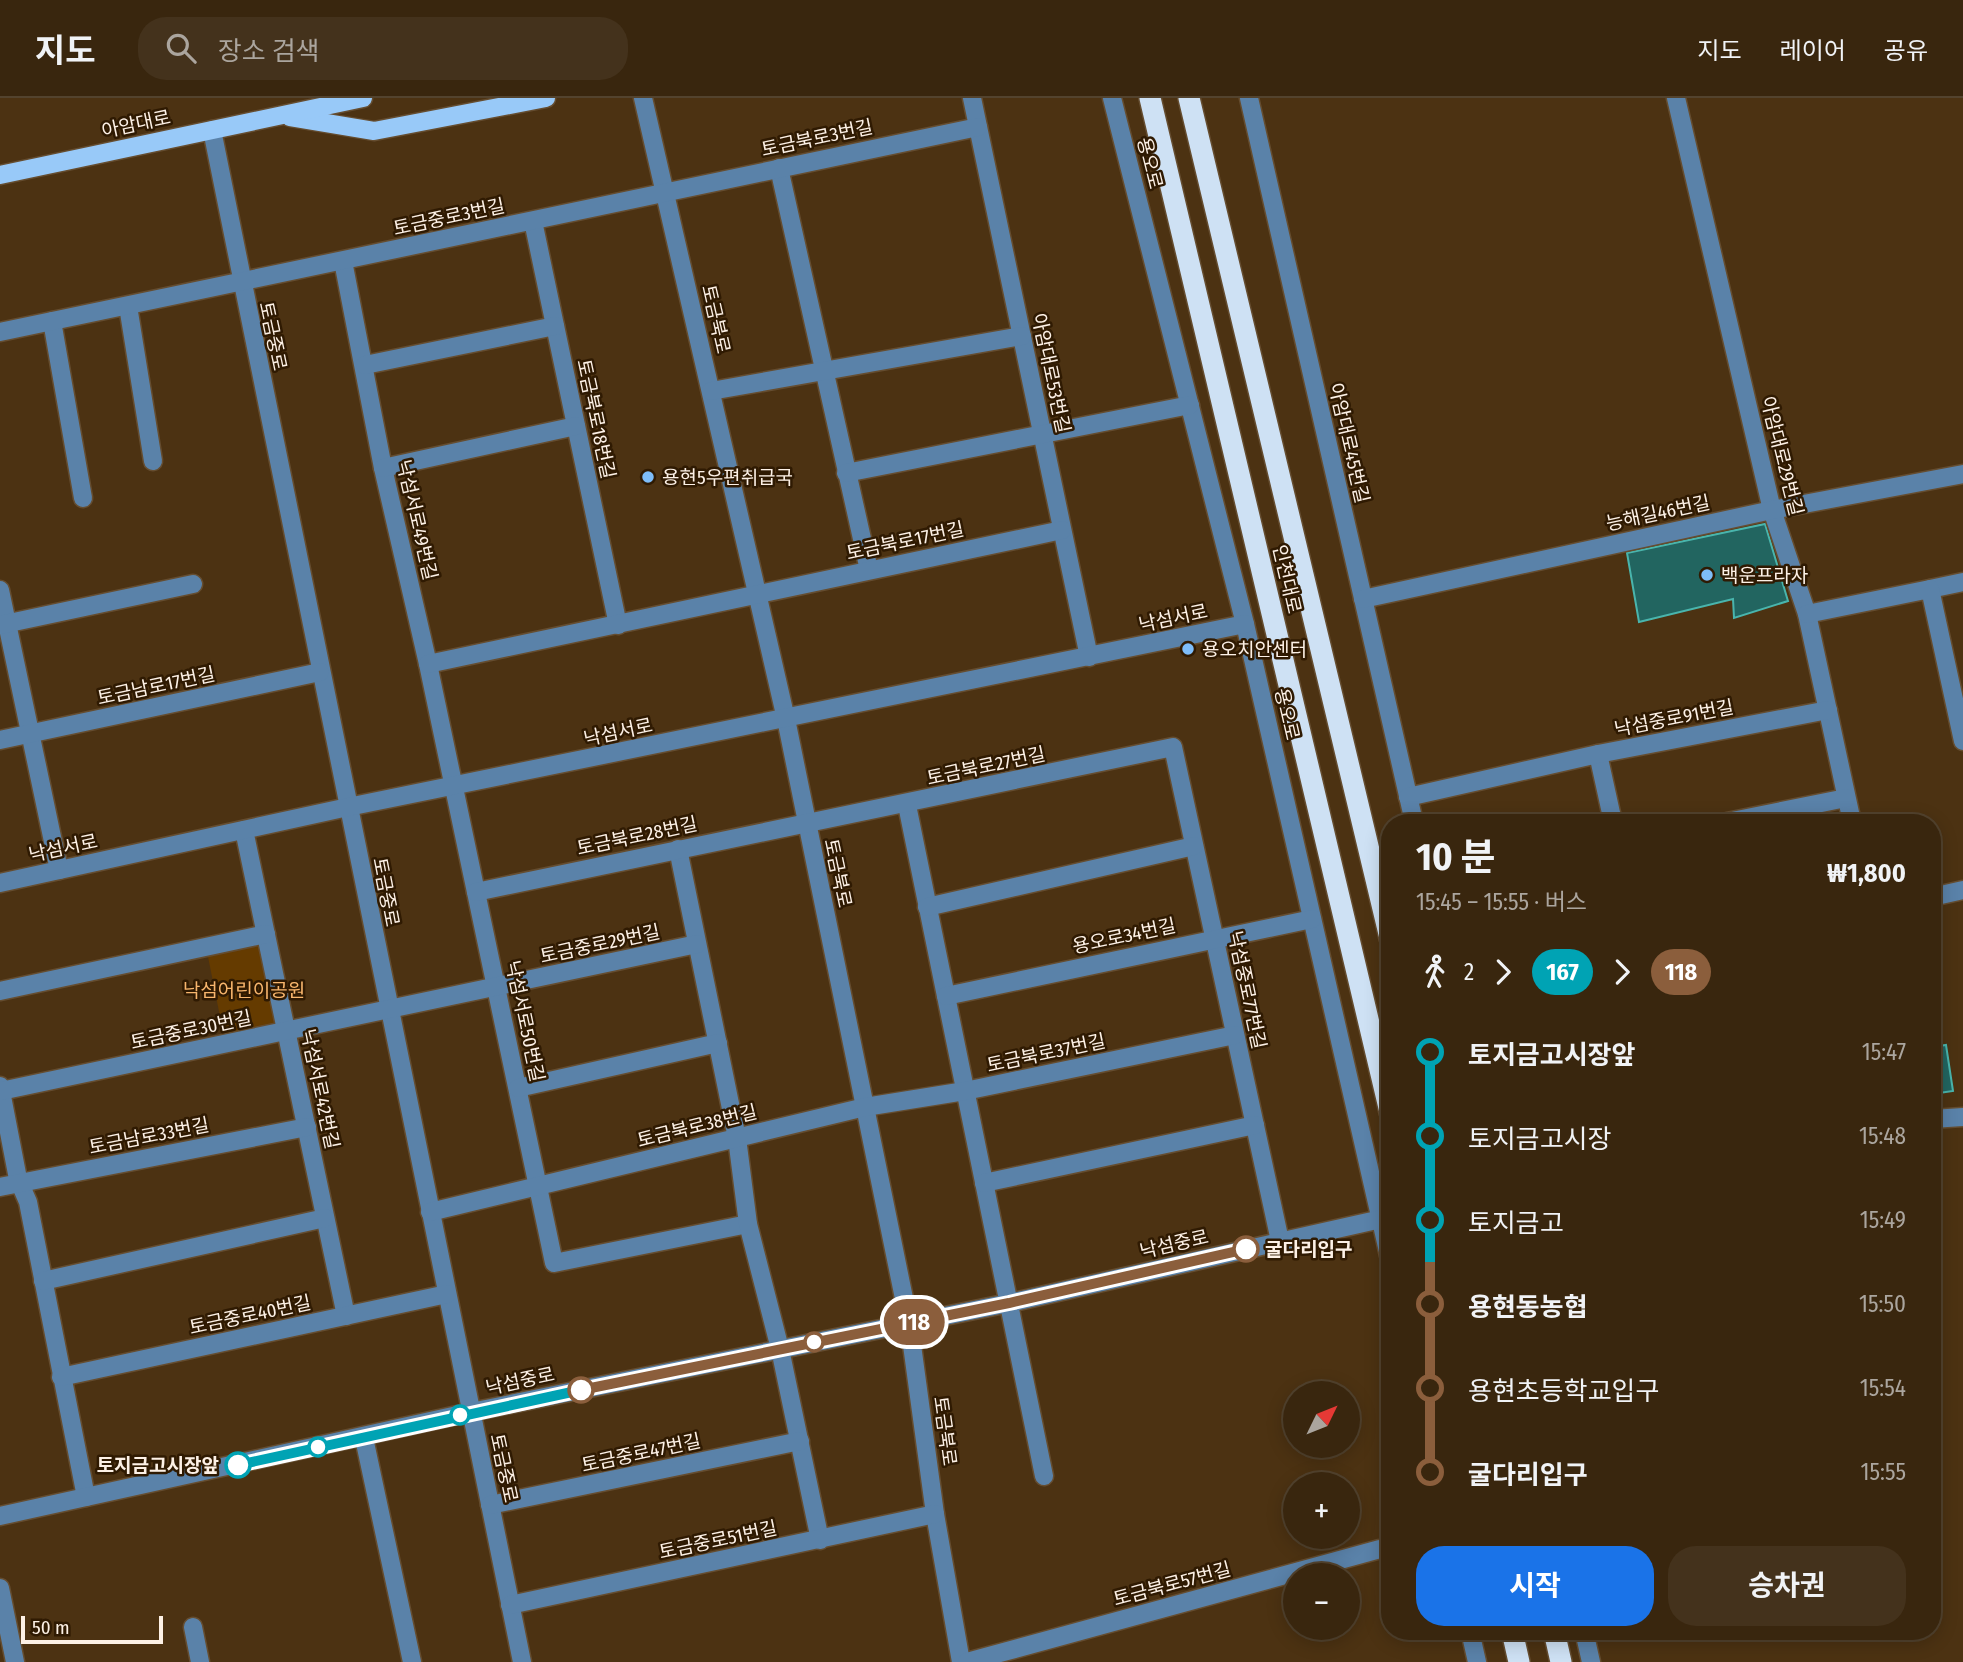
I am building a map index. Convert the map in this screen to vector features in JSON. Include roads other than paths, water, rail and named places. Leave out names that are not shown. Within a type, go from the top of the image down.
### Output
[{"type":"highway","name":"인천대로","points":[[1150,98],[1381,1074]]},
{"type":"highway","name":"인천대로","points":[[1189,98],[1381,900]]},
{"type":"highway","points":[[1514,1640],[1519,1662]]},
{"type":"highway","points":[[1556,1640],[1561,1662]]},
{"type":"main road","points":[[279,116],[306,98]]},
{"type":"main road","name":"아암대로","points":[[0,175],[363,98]]},
{"type":"main road","points":[[279,116],[374,131],[546,98]]},
{"type":"street","name":"토금북로","points":[[643,98],[786,719],[909,1323],[935,1514],[964,1662]]},
{"type":"street","name":"아암대로53번길","points":[[972,98],[1089,657]]},
{"type":"street","name":"용오로","points":[[1112,98],[1245,624],[1312,919],[1381,1202]]},
{"type":"street","name":"아암대로45번길","points":[[1249,98],[1412,814]]},
{"type":"street","name":"아암대로29번길","points":[[1676,98],[1772,510],[1807,614],[1850,814]]},
{"type":"street","name":"토금북로3번길","points":[[666,191],[978,127]]},
{"type":"street","name":"토금중로","points":[[212,130],[522,1662]]},
{"type":"street","points":[[779,168],[869,570]]},
{"type":"street","name":"토금중로3번길","points":[[0,332],[666,191]]},
{"type":"street","name":"토금북로18번길","points":[[533,221],[618,625]]},
{"type":"street","name":"낙섬서로49번길","points":[[344,261],[383,468],[454,787]]},
{"type":"street","points":[[128,306],[153,461]]},
{"type":"street","points":[[52,321],[83,498]]},
{"type":"street","points":[[365,365],[555,326]]},
{"type":"street","points":[[711,391],[1022,336]]},
{"type":"street","points":[[846,473],[1189,405]]},
{"type":"street","points":[[383,468],[576,426]]},
{"type":"street","name":"능해길46번길","points":[[1363,600],[1772,510],[1963,474]]},
{"type":"street","name":"토금북로17번길","points":[[757,594],[1062,530]]},
{"type":"street","points":[[1807,614],[1963,582]]},
{"type":"street","points":[[4,624],[193,584]]},
{"type":"street","points":[[1930,589],[1957,686],[1963,741]]},
{"type":"street","points":[[0,590],[4,624],[59,870]]},
{"type":"street","points":[[428,664],[757,594]]},
{"type":"street","name":"낙섬서로","points":[[0,883],[348,807],[1245,624]]},
{"type":"street","name":"토금남로17번길","points":[[0,740],[320,672]]},
{"type":"street","name":"낙섬중로91번길","points":[[1611,814],[1598,754],[1828,710]]},
{"type":"street","name":"토금북로27번길","points":[[807,822],[907,805],[1173,747]]},
{"type":"street","name":"낙섬중로77번길","points":[[1173,747],[1280,1241]]},
{"type":"street","points":[[1408,797],[1598,754]]},
{"type":"street","name":"낙섬서로50번길","points":[[454,787],[554,1264],[748,1224]]},
{"type":"street","points":[[1767,814],[1846,798]]},
{"type":"street","points":[[907,805],[1044,1476]]},
{"type":"street","name":"토금북로28번길","points":[[476,892],[807,822]]},
{"type":"street","name":"낙섬서로42번길","points":[[244,830],[346,1316]]},
{"type":"street","points":[[928,907],[1194,846]]},
{"type":"street","points":[[678,849],[737,1138],[748,1224],[780,1349],[820,1540]]},
{"type":"street","points":[[1941,895],[1963,890]]},
{"type":"street","name":"용오로34번길","points":[[946,996],[1312,919]]},
{"type":"street","points":[[0,991],[266,934]]},
{"type":"street","name":"토금중로29번길","points":[[389,1009],[697,944]]},
{"type":"street","name":"토금중로30번길","points":[[1,1089],[389,1009]]},
{"type":"street","name":"토금북로37번길","points":[[865,1107],[965,1091],[1235,1035]]},
{"type":"street","points":[[518,1088],[718,1043]]},
{"type":"street","points":[[1,1089],[20,1183],[28,1202],[86,1497]]},
{"type":"street","name":"토금북로38번길","points":[[430,1212],[865,1107]]},
{"type":"street","points":[[1941,1118],[1963,1117]]},
{"type":"street","points":[[984,1183],[1255,1125]]},
{"type":"street","name":"토금남로33번길","points":[[0,1187],[307,1127]]},
{"type":"street","points":[[43,1281],[326,1217]]},
{"type":"street","name":"낙섬중로","points":[[0,1516],[364,1438],[471,1412],[1009,1303],[1381,1219]]},
{"type":"street","name":"토금중로40번길","points":[[61,1377],[447,1294]]},
{"type":"street","points":[[364,1438],[412,1662]]},
{"type":"street","name":"토금중로47번길","points":[[490,1505],[800,1441]]},
{"type":"street","name":"토금중로51번길","points":[[510,1605],[935,1514]]},
{"type":"street","name":"토금북로57번길","points":[[964,1662],[1381,1549]]},
{"type":"street","points":[[0,1588],[15,1662]]},
{"type":"street","points":[[192,1627],[200,1662]]},
{"type":"street","points":[[1472,1640],[1477,1662]]},
{"type":"street","points":[[1586,1640],[1591,1662]]},
{"type":"place","name":"용현5우편취급국","points":[[648,477]]},
{"type":"place","name":"백운프라자","points":[[1707,575]]},
{"type":"place","name":"용오치안센터","points":[[1188,649]]},
{"type":"place","name":"굴다리입구","points":[[1246,1249]]},
{"type":"place","name":"토지금고시장앞","points":[[238,1465]]},
{"type":"park label","name":"낙섬어린이공원","points":[[244,990]]}]
